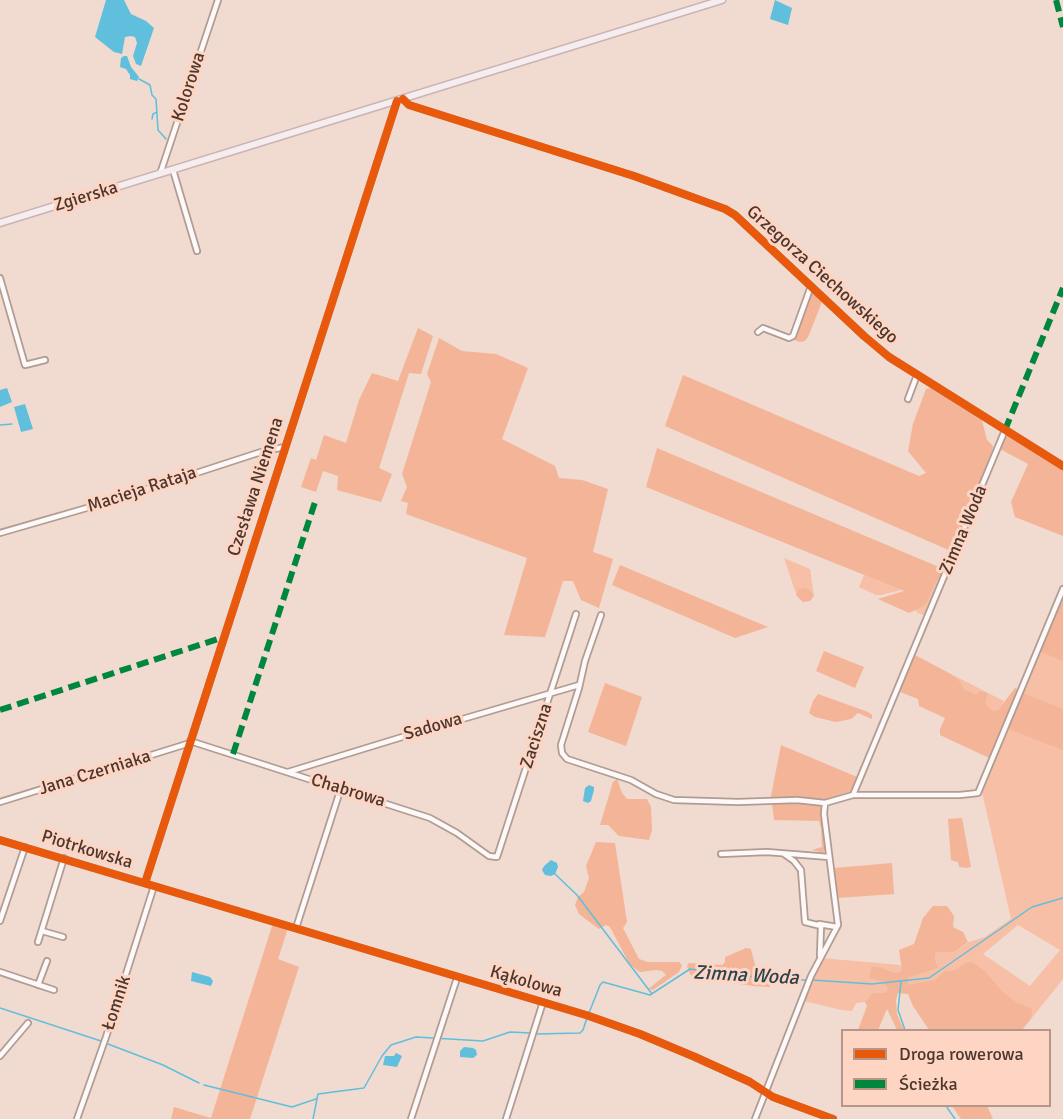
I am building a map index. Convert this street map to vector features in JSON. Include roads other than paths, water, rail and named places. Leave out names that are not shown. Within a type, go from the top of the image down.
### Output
[{"type":"main road","name":"Zgierska","points":[[0,223],[723,0]]},
{"type":"street","name":"Kolorowa","points":[[160,174],[218,0]]},
{"type":"street","name":"Grzegorza Ciechowskiego","points":[[400,100],[409,105],[634,176],[715,204],[735,215],[882,351],[1063,466]]},
{"type":"street","name":"Czesława Niemena","points":[[145,883],[285,447],[400,100]]},
{"type":"street","points":[[173,170],[197,251]]},
{"type":"street","points":[[0,278],[26,365],[45,360]]},
{"type":"street","points":[[758,332],[763,328],[789,338],[793,336],[811,286]]},
{"type":"street","points":[[908,399],[917,375]]},
{"type":"street","name":"Zimna Woda","points":[[853,795],[1005,430]]},
{"type":"street","name":"Macieja Rataja","points":[[0,533],[104,503],[264,451],[285,447]]},
{"type":"street","points":[[601,615],[585,661],[560,749],[564,756],[572,762],[631,780],[656,794],[674,800],[825,802],[853,795],[960,795],[978,793],[1063,589]]},
{"type":"street","name":"Zaciszna","points":[[497,857],[576,614]]},
{"type":"street","name":"Sadowa","points":[[288,772],[579,685]]},
{"type":"street","name":"Chabrowa","points":[[190,742],[430,818],[457,833],[489,856],[497,857]]},
{"type":"street","name":"Jana Czerniaka","points":[[0,802],[190,742]]},
{"type":"street","points":[[296,928],[339,789]]},
{"type":"street","points":[[755,1119],[811,976],[837,927],[838,914],[824,814],[825,802]]},
{"type":"street","name":"Piotrkowska","points":[[0,840],[201,899]]},
{"type":"street","points":[[0,921],[25,847]]},
{"type":"street","points":[[721,854],[764,852],[830,856]]},
{"type":"street","points":[[784,854],[801,870],[805,922],[837,927]]},
{"type":"street","points":[[38,942],[64,858]]},
{"type":"street","name":"Łomnik","points":[[77,1119],[106,1037],[154,885]]},
{"type":"street","name":"Kąkolowa","points":[[201,899],[457,978],[543,1002],[640,1034],[742,1078],[775,1098],[833,1119]]},
{"type":"street","points":[[819,924],[822,928],[819,958]]},
{"type":"street","points":[[42,931],[63,937]]},
{"type":"street","points":[[38,985],[47,961]]},
{"type":"street","points":[[0,972],[54,990]]},
{"type":"street","points":[[411,1119],[457,978]]},
{"type":"street","points":[[506,1119],[543,1002]]},
{"type":"street","points":[[0,1056],[28,1023]]},
{"type":"water","points":[[106,0],[124,0],[131,14],[146,21],[154,28],[141,66],[136,64],[133,56],[137,43],[135,37],[125,37],[122,54],[114,52],[95,37]]},
{"type":"water","points":[[775,0],[792,8],[788,25],[770,19]]},
{"type":"water","points":[[127,56],[131,67],[139,77],[137,81],[130,79],[126,69],[120,67],[121,58]]},
{"type":"water","points":[[7,388],[12,402],[0,407],[0,390]]},
{"type":"water","points":[[25,404],[33,429],[21,432],[14,407]]},
{"type":"water","points":[[589,785],[594,787],[594,790],[591,801],[588,803],[583,801],[585,788]]},
{"type":"water","points":[[551,860],[557,863],[558,867],[555,874],[545,875],[542,870]]},
{"type":"water","points":[[192,972],[210,977],[213,981],[211,986],[191,981]]},
{"type":"water","points":[[464,1047],[473,1048],[477,1055],[473,1058],[460,1057],[460,1051]]},
{"type":"water","points":[[396,1053],[402,1056],[397,1067],[383,1065],[385,1056],[394,1056]]},
{"type":"waterway","points":[[139,79],[150,85],[152,95],[156,99],[158,130],[166,139]]},
{"type":"waterway","points":[[152,119],[153,114],[157,112]]},
{"type":"waterway","points":[[0,425],[12,424]]},
{"type":"waterway","points":[[555,874],[577,895],[652,994]]},
{"type":"waterway","name":"Zimna Woda","points":[[812,980],[872,984],[929,978],[1032,907],[1063,898]]},
{"type":"waterway","name":"Zimna Woda","points":[[589,1013],[603,982],[650,995],[690,969],[781,980],[808,980]]},
{"type":"waterway","points":[[901,982],[898,1010],[905,1029]]},
{"type":"waterway","points":[[0,1008],[101,1041]]},
{"type":"waterway","name":"Zimna Woda","points":[[536,1034],[580,1033],[587,1018]]},
{"type":"waterway","name":"Zimna Woda","points":[[313,1119],[318,1094],[364,1088],[391,1045],[416,1037],[483,1041],[510,1032],[531,1033]]},
{"type":"waterway","points":[[108,1044],[163,1065],[199,1083]]},
{"type":"waterway","points":[[204,1085],[292,1107],[316,1099]]},
{"type":"waterway","points":[[947,1107],[955,1119]]}]
